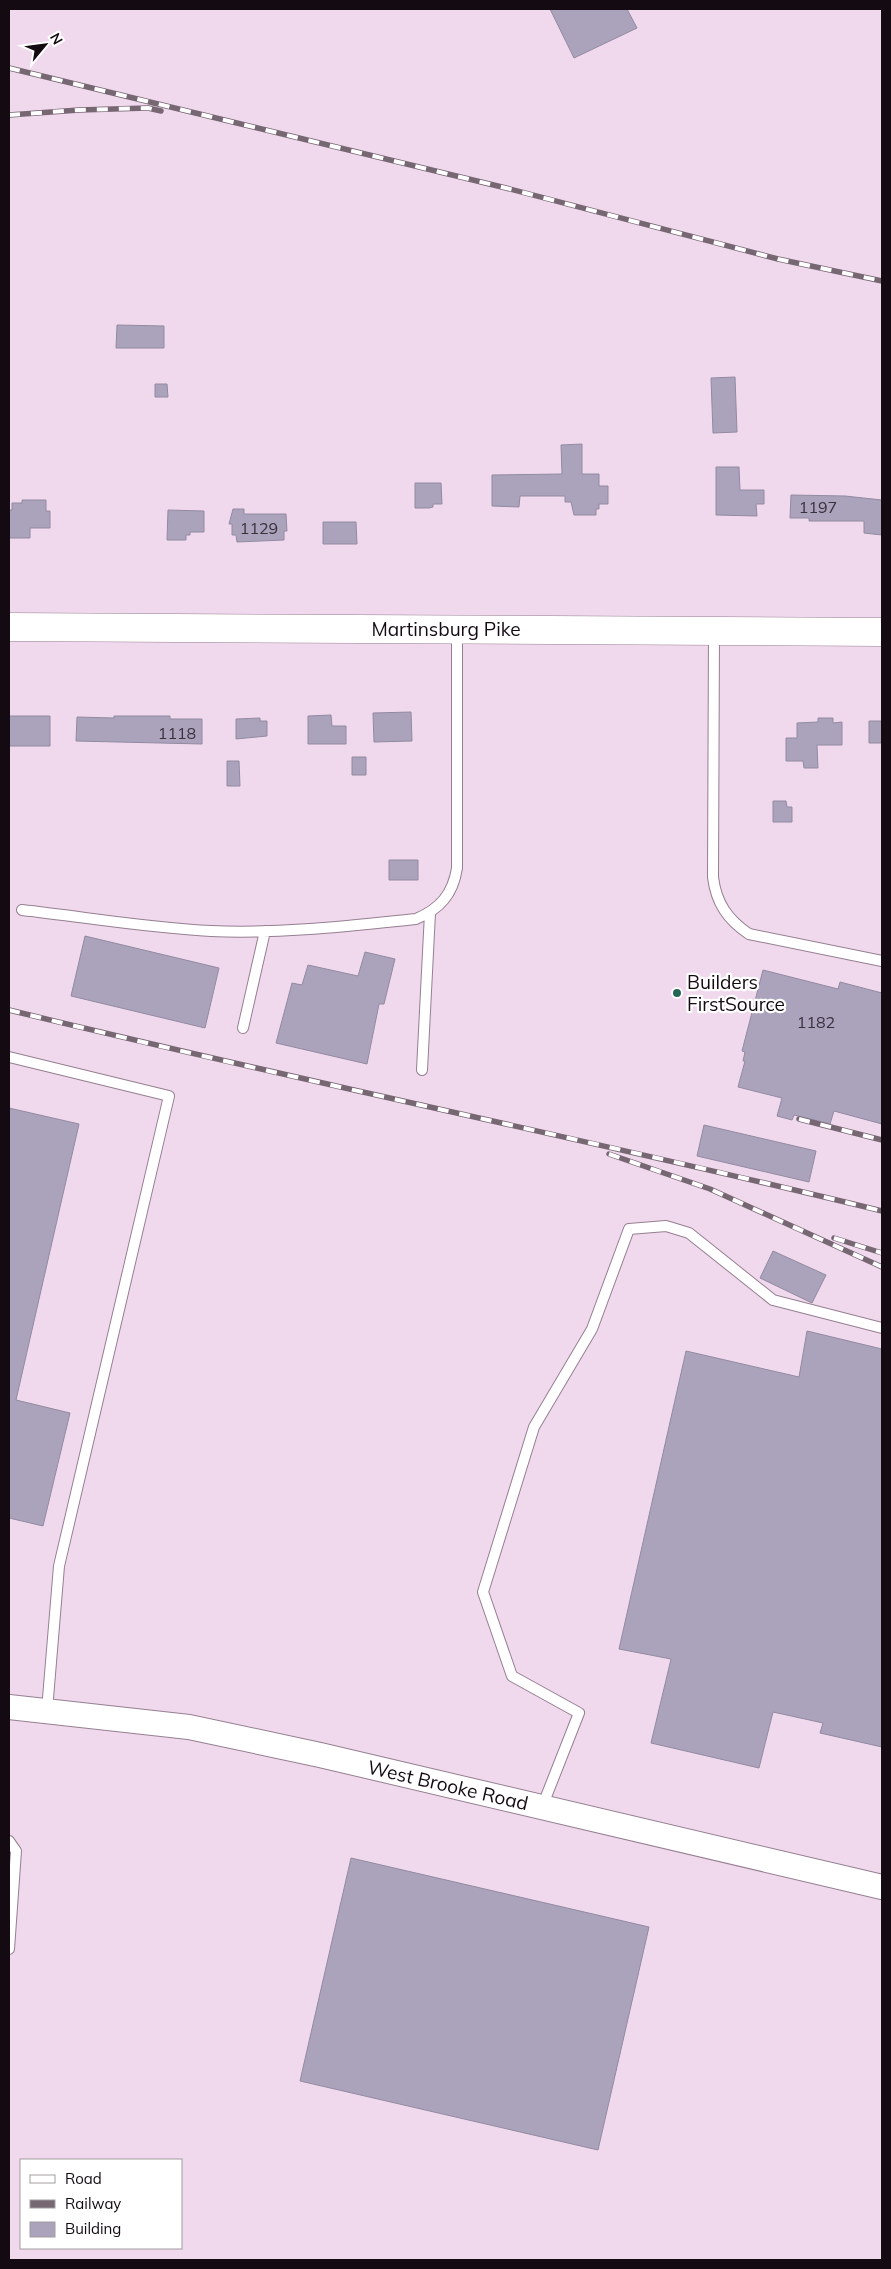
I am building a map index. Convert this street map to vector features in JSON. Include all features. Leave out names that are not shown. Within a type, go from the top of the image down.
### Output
[{"type":"main road","name":"Martinsburg Pike","points":[[9,627],[882,632]]},
{"type":"street","name":"West Brooke Road","points":[[9,1707],[189,1727],[882,1887]]},
{"type":"lane","points":[[22,910],[210,931],[302,930],[416,919],[430,914],[441,905],[450,893],[457,868],[457,629]]},
{"type":"lane","points":[[714,631],[713,877],[718,899],[725,913],[736,925],[749,934],[882,961]]},
{"type":"lane","points":[[422,1070],[430,914]]},
{"type":"lane","points":[[244,1028],[265,931]]},
{"type":"lane","points":[[9,1056],[169,1096],[59,1566],[47,1710]]},
{"type":"lane","points":[[542,1807],[579,1713],[512,1676],[483,1592],[534,1427],[592,1329],[629,1229],[666,1226],[689,1233],[773,1300],[882,1328]]},
{"type":"lane","points":[[9,1841],[16,1851],[9,1949]]},
{"type":"building","points":[[550,9],[627,9],[637,28],[574,58]]},
{"type":"building","points":[[117,325],[164,326],[164,348],[116,348]]},
{"type":"building","points":[[735,377],[737,432],[713,433],[711,378]]},
{"type":"building","points":[[155,384],[167,384],[168,397],[155,397]]},
{"type":"building","points":[[582,444],[582,474],[599,474],[599,486],[608,486],[608,504],[599,504],[599,509],[596,509],[596,515],[574,515],[571,502],[565,502],[565,496],[520,496],[519,507],[492,506],[492,475],[562,474],[561,445]]},
{"type":"building","points":[[716,467],[739,467],[740,490],[764,490],[764,504],[756,504],[757,516],[716,515]]},
{"type":"building","points":[[415,483],[441,483],[442,504],[433,504],[433,507],[429,508],[415,508]]},
{"type":"building","points":[[791,495],[845,496],[882,500],[882,535],[864,533],[864,521],[809,521],[809,518],[790,518]]},
{"type":"building","points":[[22,500],[46,500],[46,511],[50,511],[50,528],[30,528],[30,538],[9,538],[9,510],[12,510],[12,503],[22,503]]},
{"type":"building","points":[[233,509],[244,509],[244,514],[286,514],[287,531],[284,531],[284,540],[237,542],[236,535],[232,535],[232,524],[229,524]]},
{"type":"building","points":[[168,510],[204,511],[204,532],[190,532],[190,535],[186,535],[186,540],[167,540]]},
{"type":"building","points":[[323,522],[356,522],[357,544],[323,544]]},
{"type":"building","points":[[411,712],[412,741],[374,742],[373,713]]},
{"type":"building","points":[[331,715],[332,726],[346,726],[346,744],[308,744],[308,716]]},
{"type":"building","points":[[9,716],[50,716],[50,746],[9,746]]},
{"type":"building","points":[[114,716],[170,716],[170,719],[202,719],[202,744],[76,741],[77,717],[114,718]]},
{"type":"building","points":[[260,718],[260,721],[267,721],[267,736],[236,739],[236,719]]},
{"type":"building","points":[[818,718],[833,718],[833,723],[842,722],[842,745],[817,745],[818,768],[804,768],[803,761],[786,761],[786,738],[797,738],[797,723],[818,722]]},
{"type":"building","points":[[869,721],[882,721],[882,743],[869,743]]},
{"type":"building","points":[[352,757],[366,757],[366,775],[352,775]]},
{"type":"building","points":[[227,761],[239,761],[240,786],[227,786]]},
{"type":"building","points":[[773,801],[786,801],[787,807],[792,807],[792,822],[773,822]]},
{"type":"building","points":[[389,860],[418,860],[418,880],[389,880]]},
{"type":"building","points":[[85,936],[219,968],[205,1028],[71,996]]},
{"type":"building","points":[[365,952],[395,959],[384,1004],[379,1004],[367,1064],[276,1043],[292,983],[302,985],[308,965],[358,976]]},
{"type":"building","points":[[763,970],[838,989],[840,982],[882,993],[882,1124],[834,1111],[830,1124],[794,1115],[792,1120],[777,1116],[782,1098],[738,1087],[745,1061],[743,1061],[745,1052],[742,1051]]},
{"type":"building","points":[[9,1108],[79,1124],[16,1400],[70,1413],[43,1526],[9,1518]]},
{"type":"building","points":[[704,1125],[816,1151],[809,1182],[697,1156]]},
{"type":"building","points":[[773,1251],[826,1275],[812,1303],[760,1278]]},
{"type":"building","points":[[807,1331],[882,1349],[882,1747],[820,1733],[823,1723],[773,1712],[759,1768],[651,1743],[671,1659],[619,1649],[686,1351],[799,1377]]},
{"type":"building","points":[[351,1858],[649,1927],[598,2150],[300,2081]]},
{"type":"railway","points":[[9,68],[506,188],[778,259],[882,281]]},
{"type":"railway","points":[[9,115],[148,108],[161,111]]},
{"type":"railway","points":[[9,1010],[882,1211]]},
{"type":"railway","points":[[799,1119],[882,1140]]},
{"type":"railway","points":[[609,1154],[710,1189],[882,1267]]},
{"type":"railway","points":[[834,1238],[882,1253]]},
{"type":"place","name":"Builders FirstSource","points":[[677,993]]}]
